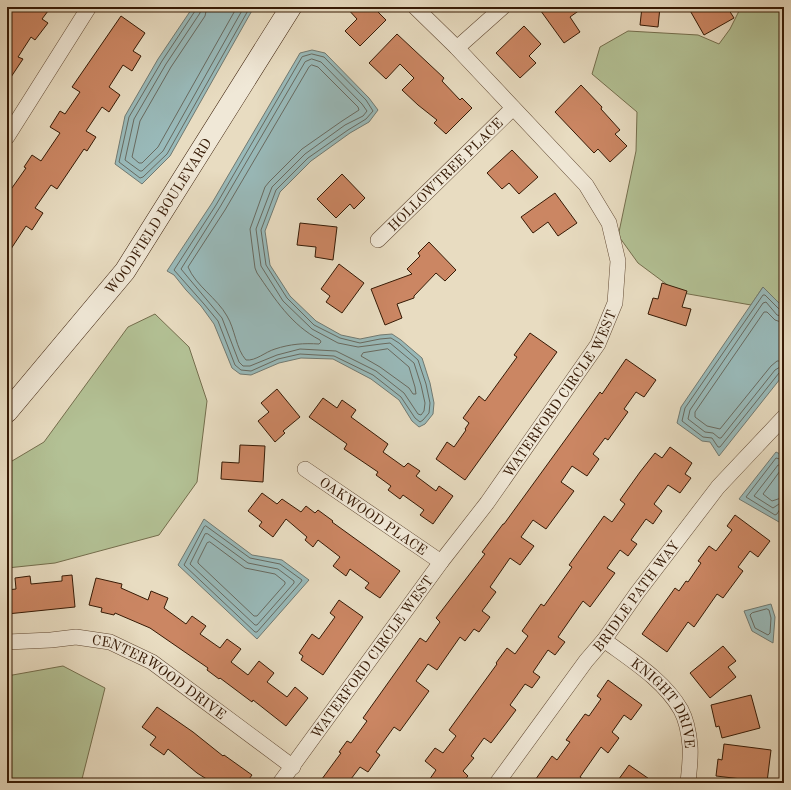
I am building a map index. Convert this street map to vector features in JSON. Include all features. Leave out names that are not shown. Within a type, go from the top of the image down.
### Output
[{"type":"street","points":[[7,137],[89,7]]},
{"type":"street","name":"WOODFIELD BOULEVARD","points":[[7,412],[125,271],[291,7]]},
{"type":"street","name":"WATERFORD CIRCLE WEST","points":[[280,783],[441,562],[487,502],[598,344],[615,303],[618,261],[609,222],[586,184],[457,48],[415,7]]},
{"type":"street","points":[[457,48],[503,7]]},
{"type":"street","name":"HOLLOWTREE PLACE","points":[[378,240],[513,108]]},
{"type":"street","name":"BRIDLE PATH WAY","points":[[497,783],[586,661],[604,640],[637,593],[718,487],[784,417]]},
{"type":"street","name":"OAKWOOD PLACE","points":[[305,469],[441,562]]},
{"type":"street","name":"CENTERWOOD DRIVE","points":[[7,642],[76,637],[110,642],[152,662],[293,767]]},
{"type":"street","name":"KNIGHT DRIVE","points":[[604,640],[649,674],[669,693],[682,711],[687,726],[690,747],[688,783]]},
{"type":"green space","points":[[741,7],[784,7],[784,325],[782,306],[763,287],[751,305],[677,292],[638,263],[620,238],[619,232],[636,151],[637,112],[592,74],[600,47],[628,31],[698,35],[719,44],[730,29]]},
{"type":"green space","points":[[155,314],[189,347],[207,401],[197,482],[159,535],[55,563],[7,568],[7,464],[44,442],[128,327]]},
{"type":"green space","points":[[63,666],[105,688],[81,783],[7,783],[7,676]]},
{"type":"water","points":[[193,7],[254,7],[170,156],[142,184],[115,164],[125,116],[158,59]]},
{"type":"water","points":[[312,50],[325,53],[369,98],[378,110],[369,122],[350,133],[311,161],[280,192],[265,231],[270,265],[290,296],[316,321],[341,335],[360,339],[392,334],[422,358],[430,383],[434,403],[433,414],[425,424],[419,427],[412,421],[399,400],[371,379],[333,359],[301,358],[279,363],[251,375],[240,374],[232,368],[214,324],[201,306],[174,275],[167,271],[212,203],[300,53]]},
{"type":"water","points":[[763,287],[782,306],[784,325],[784,374],[719,456],[710,442],[702,441],[677,423],[681,407]]},
{"type":"water","points":[[776,452],[784,456],[784,507],[779,522],[739,499]]},
{"type":"water","points":[[204,519],[252,555],[282,560],[309,580],[257,639],[178,565]]},
{"type":"water","points":[[771,604],[775,617],[773,643],[752,631],[744,611]]},
{"type":"building","points":[[7,7],[51,7],[42,19],[48,23],[35,40],[31,37],[18,57],[23,59],[7,83]]},
{"type":"building","points":[[346,7],[373,7],[386,20],[360,46],[345,31],[357,19]]},
{"type":"building","points":[[538,7],[584,7],[570,17],[580,32],[564,43]]},
{"type":"building","points":[[642,7],[660,7],[658,27],[640,25]]},
{"type":"building","points":[[688,7],[727,7],[734,18],[704,35]]},
{"type":"building","points":[[121,16],[145,33],[133,51],[141,56],[132,71],[123,65],[109,87],[120,95],[109,112],[102,107],[86,131],[96,137],[87,151],[84,149],[57,189],[51,185],[35,208],[43,213],[32,230],[26,226],[7,255],[7,195],[26,168],[24,167],[32,155],[41,161],[60,133],[50,127],[60,111],[65,114],[80,92],[72,87]]},
{"type":"building","points":[[524,26],[541,44],[529,56],[536,63],[520,78],[496,53]]},
{"type":"building","points":[[397,34],[444,78],[442,81],[460,100],[462,98],[472,108],[446,134],[434,123],[437,120],[402,90],[414,78],[400,64],[386,79],[369,63]]},
{"type":"building","points":[[581,85],[602,107],[601,109],[620,130],[615,134],[627,146],[610,162],[598,149],[594,153],[555,112]]},
{"type":"building","points":[[512,150],[538,177],[519,194],[509,183],[502,189],[487,173]]},
{"type":"building","points":[[342,174],[365,198],[354,209],[350,204],[336,218],[317,199]]},
{"type":"building","points":[[555,193],[577,223],[558,236],[548,222],[533,233],[521,217]]},
{"type":"building","points":[[300,223],[337,227],[333,260],[315,257],[316,247],[297,245]]},
{"type":"building","points":[[429,242],[456,270],[445,281],[436,273],[414,296],[414,298],[397,304],[402,318],[385,325],[371,289],[412,274],[407,269],[420,256],[418,253]]},
{"type":"building","points":[[339,264],[364,283],[342,313],[326,302],[330,296],[321,289]]},
{"type":"building","points":[[662,283],[687,291],[682,307],[691,309],[686,326],[648,314],[653,298],[658,299]]},
{"type":"building","points":[[530,333],[557,352],[465,480],[436,459],[447,442],[454,447],[469,423],[463,418],[479,396],[485,401],[517,357],[514,355]]},
{"type":"building","points":[[626,359],[656,380],[644,397],[636,392],[624,409],[628,412],[608,440],[605,438],[593,454],[599,459],[587,476],[572,466],[561,482],[574,491],[546,529],[533,520],[521,537],[534,546],[520,565],[510,558],[490,587],[496,592],[482,611],[490,617],[479,632],[474,629],[465,641],[460,637],[437,670],[428,664],[416,681],[429,691],[400,731],[394,727],[376,752],[380,755],[368,772],[360,767],[348,783],[319,783],[341,753],[339,752],[347,741],[351,743],[367,721],[363,718],[420,638],[426,642],[440,622],[436,618],[485,554],[482,552],[600,392],[602,394]]},
{"type":"building","points":[[277,389],[300,417],[283,431],[285,433],[275,442],[258,421],[269,412],[261,403]]},
{"type":"building","points":[[323,398],[337,408],[342,400],[356,410],[351,417],[388,444],[383,452],[404,467],[408,463],[420,471],[416,476],[436,491],[439,486],[453,496],[433,524],[420,515],[424,510],[403,495],[400,499],[388,490],[391,486],[376,475],[378,472],[344,449],[347,444],[309,417]]},
{"type":"building","points":[[240,445],[265,446],[263,482],[221,479],[222,462],[239,463]]},
{"type":"building","points":[[670,447],[692,463],[685,474],[691,478],[680,493],[668,485],[654,504],[662,511],[653,524],[646,519],[631,540],[637,544],[628,556],[620,550],[607,568],[615,573],[590,607],[583,601],[558,637],[565,642],[555,655],[548,650],[533,672],[540,677],[532,688],[525,684],[510,705],[516,710],[491,743],[484,738],[471,756],[474,758],[463,771],[468,776],[462,783],[427,783],[436,770],[425,761],[435,748],[443,753],[456,736],[449,730],[507,648],[515,654],[528,636],[522,631],[541,604],[544,606],[572,567],[569,565],[604,516],[612,522],[625,504],[620,500],[640,472],[655,453],[662,458]]},
{"type":"building","points":[[262,493],[277,504],[282,499],[301,512],[306,506],[315,513],[318,510],[333,521],[332,522],[400,571],[380,598],[365,588],[369,583],[350,569],[346,576],[333,566],[340,557],[318,540],[313,547],[305,540],[307,537],[286,519],[273,537],[259,526],[262,522],[248,511]]},
{"type":"building","points":[[735,515],[770,541],[758,557],[750,551],[738,567],[743,571],[723,598],[717,594],[694,627],[688,622],[667,652],[642,634],[675,588],[679,591],[686,581],[688,582],[701,563],[698,561],[709,546],[716,551],[732,530],[727,526]]},
{"type":"building","points":[[72,575],[75,607],[7,614],[7,590],[16,589],[15,578],[30,576],[31,584],[62,581],[62,576]]},
{"type":"building","points":[[96,578],[122,584],[121,588],[148,600],[151,591],[168,598],[164,608],[186,624],[192,616],[206,626],[200,634],[220,648],[227,639],[241,649],[231,662],[248,675],[259,661],[274,673],[267,682],[287,697],[295,687],[308,698],[286,726],[253,700],[252,702],[220,678],[219,679],[207,670],[208,668],[150,628],[115,613],[114,615],[101,612],[102,608],[89,605]]},
{"type":"building","points":[[339,600],[363,617],[323,675],[301,660],[303,656],[299,653],[312,634],[319,639],[335,617],[330,613]]},
{"type":"building","points":[[723,646],[736,661],[728,667],[736,677],[710,698],[690,673]]},
{"type":"building","points":[[608,680],[642,705],[631,720],[624,715],[612,732],[619,738],[608,753],[601,747],[580,777],[588,783],[533,783],[552,756],[557,760],[570,742],[566,740],[585,714],[589,716],[601,699],[597,696]]},
{"type":"building","points":[[751,695],[760,728],[722,738],[719,726],[716,727],[711,705]]},
{"type":"building","points":[[157,707],[193,732],[223,756],[224,755],[252,775],[246,783],[213,783],[197,773],[168,749],[164,755],[150,745],[156,737],[142,727]]},
{"type":"building","points":[[724,744],[771,750],[767,782],[716,776],[718,759],[722,760]]},
{"type":"building","points":[[629,765],[655,783],[616,783]]}]
